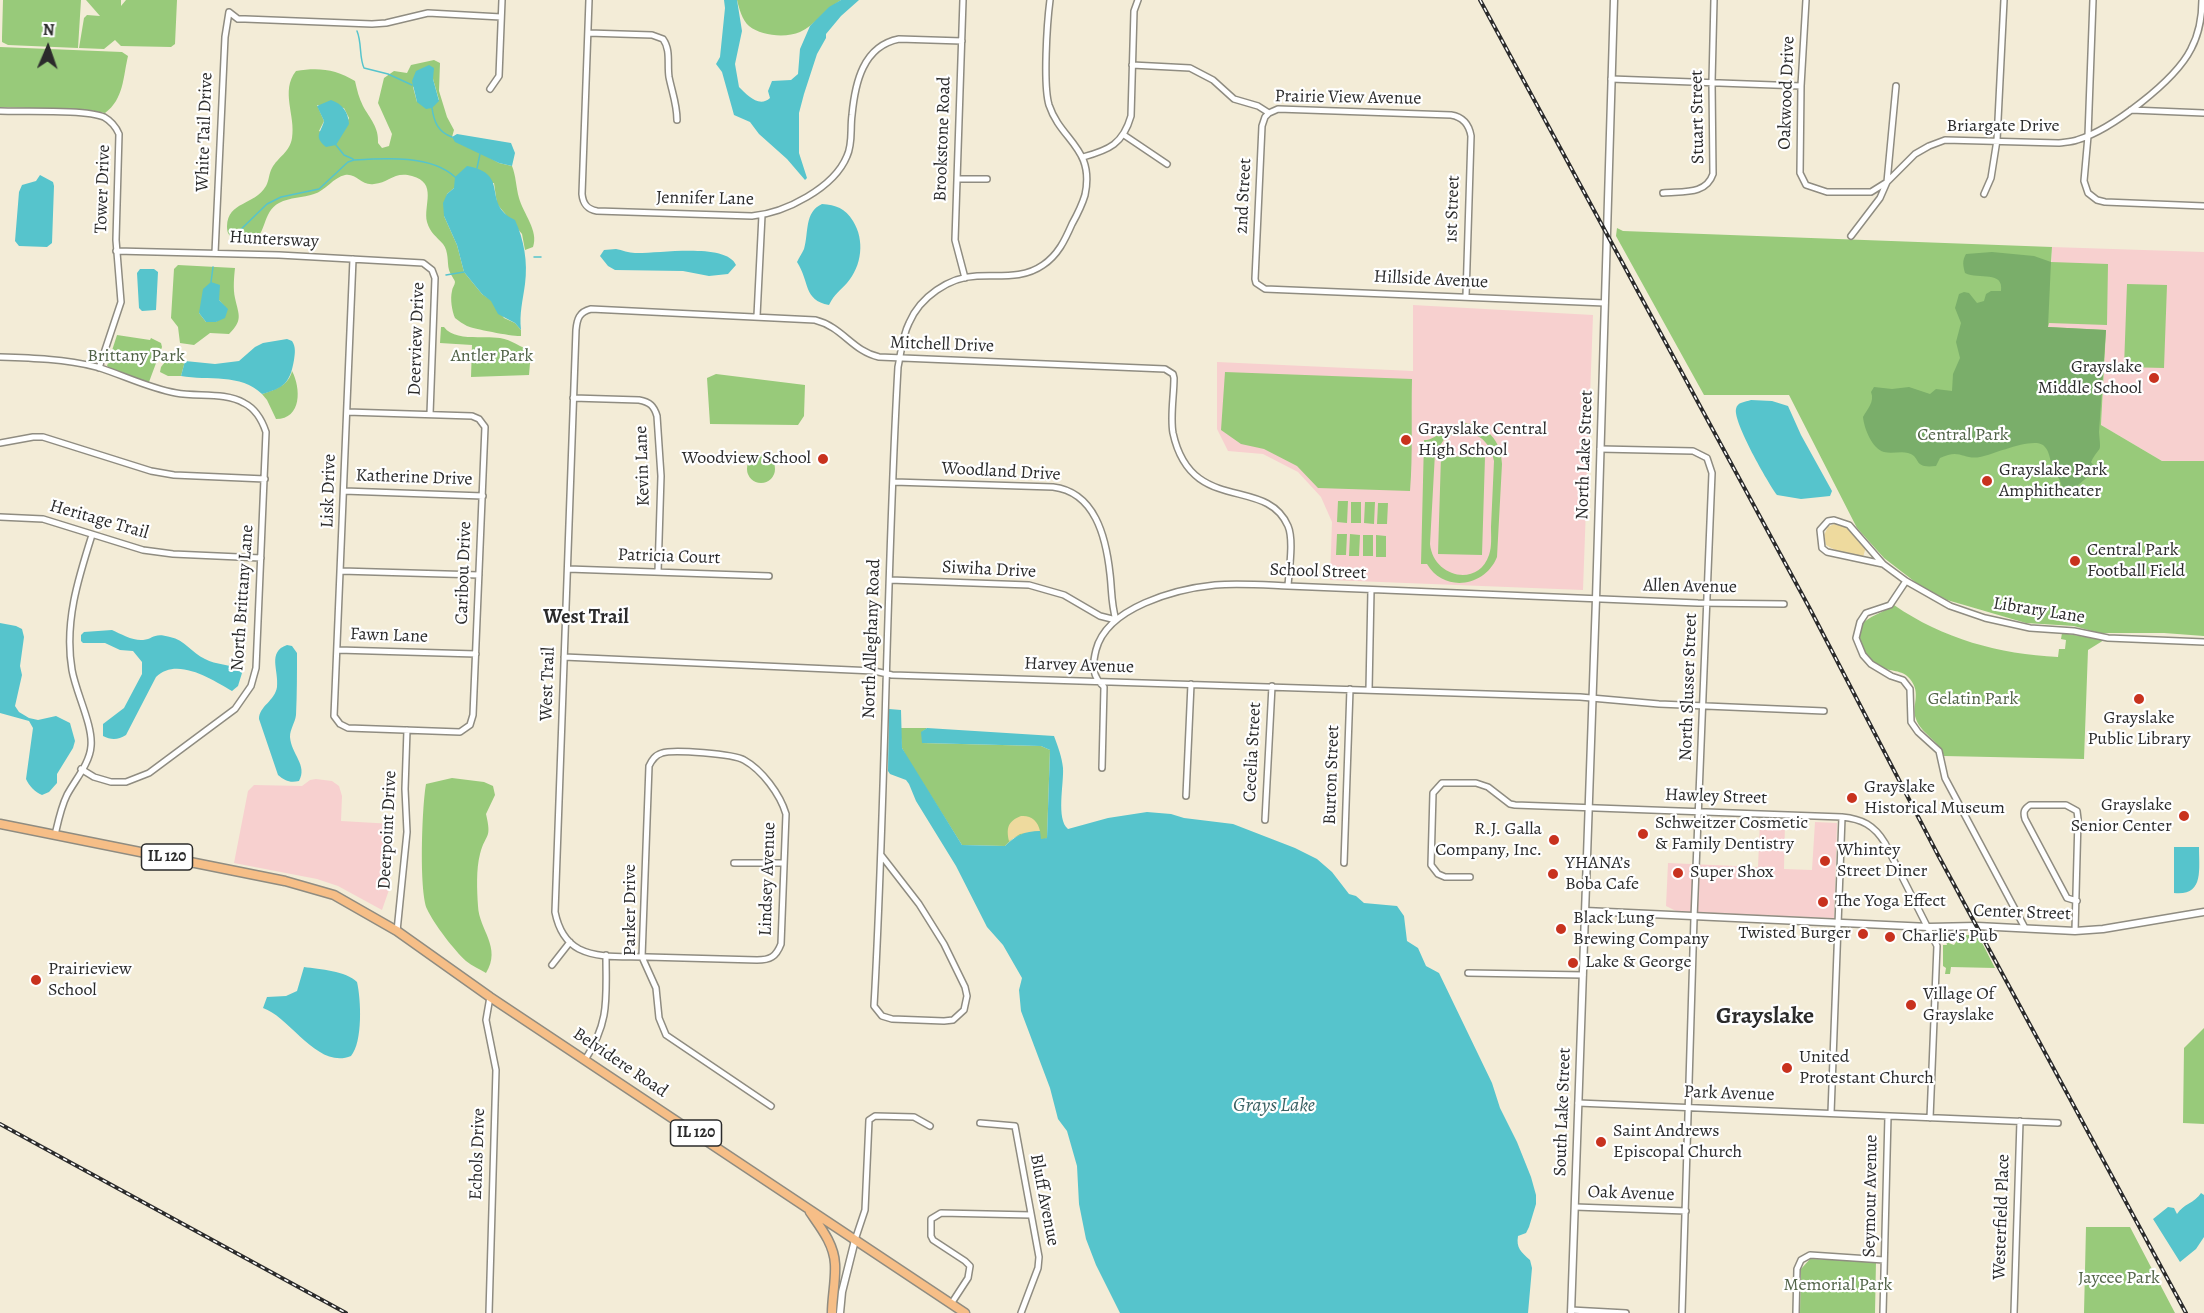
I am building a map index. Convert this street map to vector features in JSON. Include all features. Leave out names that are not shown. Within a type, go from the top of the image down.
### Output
[{"type":"main road","name":"IL 120","points":[[0,824],[312,887],[334,895],[397,931]]},
{"type":"main road","name":"Belvidere Road","points":[[397,931],[490,997],[855,1240]]},
{"type":"main road","points":[[806,1207],[826,1235],[833,1252],[835,1264],[832,1313]]},
{"type":"main road","name":"IL 120","points":[[855,1240],[965,1313]]},
{"type":"street","points":[[490,89],[499,76],[502,0]]},
{"type":"street","name":"Jennifer Lane","points":[[589,0],[583,201],[591,210],[737,216],[762,215],[797,202],[824,185],[841,168],[850,147],[852,114],[858,82],[864,64],[875,49],[891,40],[899,39],[962,41]]},
{"type":"street","name":"Brookstone Road","points":[[963,0],[955,240],[965,278]]},
{"type":"street","points":[[965,278],[1022,275],[1045,264],[1055,255],[1067,236],[1085,195],[1083,156],[1048,104],[1046,85],[1050,0]]},
{"type":"street","points":[[1083,156],[1111,147],[1124,135],[1131,116],[1134,11],[1138,0]]},
{"type":"street","name":"North Lake Street","points":[[1585,911],[1614,0]]},
{"type":"street","name":"Stuart Street","points":[[1663,193],[1700,190],[1710,183],[1713,174],[1714,0]]},
{"type":"street","name":"Oakwood Drive","points":[[1806,0],[1801,87],[1800,173],[1806,185]]},
{"type":"street","points":[[1984,194],[1991,178],[1997,140],[2004,0]]},
{"type":"street","points":[[2093,0],[2085,189],[2092,197],[2105,202],[2204,206]]},
{"type":"street","name":"Briargate Drive","points":[[1806,185],[1827,192],[1871,192],[1887,182],[1915,154],[1945,140],[2059,143],[2076,141],[2088,136],[2131,110],[2183,63],[2192,49],[2199,29],[2202,0]]},
{"type":"street","name":"White Tail Drive","points":[[215,253],[225,37],[229,12],[238,19],[372,24],[428,14],[501,17]]},
{"type":"street","points":[[588,33],[652,35],[663,39],[668,49],[668,69],[677,105],[676,120]]},
{"type":"street","name":"Prairie View Avenue","points":[[1132,64],[1190,68],[1213,80],[1234,99],[1258,106],[1269,113],[1278,108],[1450,115],[1466,123]]},
{"type":"street","points":[[1611,79],[1801,87]]},
{"type":"street","points":[[1887,182],[1896,86]]},
{"type":"street","points":[[2131,110],[2204,113]]},
{"type":"street","name":"Tower Drive","points":[[0,111],[102,116],[111,121],[119,134],[116,250],[121,302],[99,368]]},
{"type":"street","name":"2nd Street","points":[[1256,283],[1262,126],[1269,113]]},
{"type":"street","name":"1st Street","points":[[1466,123],[1471,136],[1466,296]]},
{"type":"street","points":[[1124,135],[1167,164]]},
{"type":"street","points":[[957,179],[987,179]]},
{"type":"street","name":"Briargate Drive","points":[[1851,236],[1880,198],[1887,182]]},
{"type":"street","points":[[757,316],[762,215]]},
{"type":"street","name":"Huntersway","points":[[116,250],[418,262],[429,267]]},
{"type":"street","name":"Lisk Drive","points":[[353,259],[334,713],[338,722],[348,728],[407,730]]},
{"type":"street","name":"Deerview Drive","points":[[429,267],[434,273],[436,285],[430,414]]},
{"type":"street","name":"North Alleghany Road","points":[[881,855],[919,904],[944,944],[965,987],[967,996],[964,1011],[953,1020],[895,1020],[882,1016],[874,1006],[881,855],[885,673],[900,358],[908,323],[919,306],[936,291],[965,278]]},
{"type":"street","name":"Hillside Avenue","points":[[1256,283],[1265,289],[1605,303]]},
{"type":"street","name":"Mitchell Drive","points":[[581,313],[591,309],[757,316],[823,322],[833,326],[857,348],[870,355],[900,358],[1165,369],[1170,371],[1174,378],[1173,431],[1182,459],[1192,471],[1211,486],[1263,501],[1281,513],[1290,532],[1288,586]]},
{"type":"street","name":"West Trail","points":[[570,942],[559,929],[555,912],[576,324],[581,313]]},
{"type":"street","points":[[0,357],[64,359],[99,368]]},
{"type":"street","name":"North Brittany Lane","points":[[81,769],[94,777],[111,782],[135,779],[160,766],[241,702],[256,668],[261,558],[266,432],[257,414],[243,402],[233,399],[175,393],[147,386],[99,368]]},
{"type":"street","name":"Kevin Lane","points":[[573,398],[644,401],[652,405],[656,411],[661,476],[658,572]]},
{"type":"street","points":[[347,412],[430,414]]},
{"type":"street","name":"Caribou Drive","points":[[407,730],[460,732],[470,725],[473,715],[485,429],[482,422],[472,416],[430,414]]},
{"type":"street","points":[[0,443],[43,437],[150,471],[174,475],[264,479]]},
{"type":"street","name":"North Slusser Street","points":[[1600,449],[1693,451],[1707,458],[1712,473],[1694,918],[1682,1313]]},
{"type":"street","name":"Woodland Drive","points":[[894,482],[1053,487],[1075,493],[1094,513],[1104,542],[1111,576],[1111,606],[1116,620]]},
{"type":"street","name":"Katherine Drive","points":[[344,491],[483,496]]},
{"type":"street","name":"Heritage Trail","points":[[0,517],[43,519],[143,550],[173,554],[261,558]]},
{"type":"street","name":"Library Lane","points":[[1883,564],[1827,552],[1822,548],[1820,542],[1820,530],[1828,521],[1834,520],[1849,525],[1883,564],[1906,581],[1950,606],[2016,626],[2074,631],[2108,638],[2204,642]]},
{"type":"street","points":[[55,835],[63,803],[90,754],[91,734],[72,670],[70,626],[76,584],[92,535]]},
{"type":"street","name":"Patricia Court","points":[[568,569],[769,576]]},
{"type":"street","points":[[341,571],[479,575]]},
{"type":"street","name":"Siwiha Drive","points":[[890,580],[1029,585],[1064,595],[1100,616],[1116,620]]},
{"type":"street","points":[[1906,581],[1890,605],[1866,613],[1860,622],[1856,638],[1863,655],[1871,664],[1891,676],[1904,680],[1910,689],[1911,722],[1918,732],[1939,751],[1945,778],[2025,928]]},
{"type":"street","name":"School Street","points":[[1102,768],[1104,687],[1094,674],[1096,650],[1100,638],[1116,620],[1136,608],[1182,591],[1228,585],[1288,586],[1596,599]]},
{"type":"street","points":[[1369,690],[1371,590]]},
{"type":"street","name":"Allen Avenue","points":[[1596,599],[1784,604]]},
{"type":"street","name":"Fawn Lane","points":[[338,650],[476,654]]},
{"type":"street","name":"Harvey Avenue","points":[[564,657],[862,670],[892,675],[1580,697],[1704,706],[1824,711]]},
{"type":"street","points":[[1186,796],[1191,684]]},
{"type":"street","name":"Cecelia Street","points":[[1264,820],[1272,686]]},
{"type":"street","name":"Burton Street","points":[[1344,863],[1350,689]]},
{"type":"street","name":"Deerpoint Drive","points":[[397,931],[407,832],[405,789],[407,730]]},
{"type":"street","name":"Parker Drive","points":[[771,1106],[666,1035],[658,1018],[656,988],[642,957],[649,766],[658,754],[668,752],[732,755],[747,761],[779,795]]},
{"type":"street","name":"Hawley Street","points":[[1470,877],[1445,877],[1438,874],[1431,865],[1432,798],[1442,783],[1482,784],[1510,804],[1515,805],[1842,817],[1864,821],[1880,836],[1929,927]]},
{"type":"street","name":"Lindsey Avenue","points":[[642,957],[768,960],[774,957],[781,944],[786,814],[779,795]]},
{"type":"street","points":[[2075,931],[2077,902],[2077,812],[2066,805],[2033,804],[2025,808],[2023,813],[2067,898],[2077,902]]},
{"type":"street","points":[[1831,1113],[1842,817]]},
{"type":"street","points":[[734,863],[784,863]]},
{"type":"street","name":"Center Street","points":[[1585,911],[1694,918],[2075,931],[2103,929],[2204,912]]},
{"type":"street","name":"South Lake Street","points":[[1571,1312],[1585,911]]},
{"type":"street","points":[[1929,927],[1937,946],[1930,1118]]},
{"type":"street","points":[[552,964],[570,942],[576,948],[587,952],[642,957]]},
{"type":"street","points":[[585,1060],[601,1032],[606,1009],[606,955]]},
{"type":"street","points":[[1468,973],[1583,975]]},
{"type":"street","name":"Echols Drive","points":[[489,1313],[496,1070],[486,1020],[490,997]]},
{"type":"street","name":"Park Avenue","points":[[1578,1103],[2058,1123]]},
{"type":"street","points":[[840,1313],[842,1292],[865,1210],[869,1120],[875,1116],[914,1117],[930,1126]]},
{"type":"street","name":"Seymour Avenue","points":[[1883,1313],[1888,1116]]},
{"type":"street","name":"Westerfield Place","points":[[2014,1313],[2020,1121]]},
{"type":"street","name":"Bluff Avenue","points":[[980,1123],[1015,1126],[1039,1257],[1038,1268],[1021,1313]]},
{"type":"street","name":"Oak Avenue","points":[[1575,1207],[1686,1211]]},
{"type":"street","points":[[951,1304],[968,1278],[970,1266],[937,1244],[931,1236],[932,1219],[941,1213],[1031,1215]]},
{"type":"street","points":[[1796,1313],[1797,1269],[1802,1260],[1810,1255],[1884,1260]]},
{"type":"street","points":[[1571,1312],[1626,1313]]},
{"type":"shaded area","name":"Grayslake Middle School","points":[[2052,247],[2204,252],[2204,461],[2162,461],[2101,425],[2106,330],[2048,327]]},
{"type":"shaded area","name":"Grayslake Central High School","points":[[1413,305],[1593,315],[1583,590],[1330,580],[1332,522],[1321,497],[1298,472],[1263,454],[1228,451],[1217,429],[1217,362],[1413,371]]},
{"type":"shaded area","points":[[316,779],[332,781],[339,786],[342,796],[341,821],[393,824],[390,887],[382,910],[338,886],[317,879],[234,863],[248,791],[254,785],[302,786]]},
{"type":"shaded area","points":[[1760,820],[1785,822],[1784,869],[1812,870],[1815,822],[1837,823],[1834,918],[1678,912],[1666,906],[1668,863],[1758,867]]},
{"type":"green space","points":[[3,0],[81,0],[78,48],[8,45],[2,42]]},
{"type":"green space","points":[[86,0],[121,0],[121,6],[126,0],[177,0],[175,44],[171,47],[121,46],[115,40],[104,49],[79,48],[84,18],[87,15],[100,16]]},
{"type":"green space","points":[[737,0],[841,0],[800,32],[781,35],[767,34],[749,26]]},
{"type":"green space","points":[[0,47],[122,52],[128,56],[124,80],[116,101],[105,113],[89,110],[0,107]]},
{"type":"green space","points":[[434,60],[440,63],[439,91],[447,117],[454,130],[452,137],[499,163],[512,166],[519,198],[534,235],[533,247],[525,250],[522,234],[497,204],[494,183],[454,188],[447,194],[444,216],[457,245],[464,272],[482,294],[491,300],[504,318],[515,323],[521,330],[521,336],[471,327],[455,318],[451,298],[455,282],[449,270],[446,250],[428,226],[426,215],[428,195],[425,184],[412,176],[401,175],[370,184],[345,175],[318,192],[279,203],[270,212],[260,234],[252,242],[232,238],[228,233],[228,218],[232,212],[261,192],[267,184],[272,168],[291,143],[293,130],[289,87],[296,71],[327,70],[355,81],[360,100],[376,128],[378,143],[382,148],[389,146],[392,134],[378,103],[384,78],[394,71],[407,73],[411,65]],"holes":[[[433,79],[439,100],[417,102],[413,87]],[[317,105],[344,108],[349,118],[339,139],[319,131],[324,121]]]},
{"type":"green space","name":"Central Park","points":[[1617,228],[1623,231],[2052,247],[2051,262],[2108,264],[2107,325],[2049,323],[2048,327],[2106,330],[2101,425],[2162,461],[2204,461],[2204,636],[2164,633],[2099,633],[2074,626],[2026,623],[1947,600],[1919,585],[1884,558],[1857,528],[1789,395],[1704,395],[1616,236]]},
{"type":"green space","points":[[1992,252],[2034,256],[2051,262],[2048,327],[2106,330],[2099,432],[2100,449],[2091,462],[2094,466],[2093,473],[2071,488],[2062,487],[2047,449],[2038,443],[2022,444],[1980,457],[1947,455],[1940,458],[1936,466],[1923,466],[1908,453],[1887,453],[1880,450],[1872,443],[1865,427],[1863,417],[1871,402],[1871,392],[1874,387],[1892,389],[1909,387],[1930,394],[1936,389],[1952,391],[1953,374],[1960,358],[1956,342],[1961,323],[1955,308],[1959,294],[1969,293],[1977,303],[1984,301],[1986,294],[1991,291],[2001,291],[2001,284],[1995,278],[1965,273],[1964,259],[1966,254]]},
{"type":"green space","points":[[178,265],[235,268],[234,291],[239,318],[229,334],[210,333],[194,345],[180,343],[178,327],[171,318],[174,269]],"holes":[[[219,285],[219,300],[225,307],[216,322],[206,322],[199,313]]]},
{"type":"green space","points":[[2127,284],[2167,285],[2164,368],[2124,367]]},
{"type":"green space","name":"Antler Park","points":[[441,327],[455,335],[504,339],[531,351],[529,375],[471,377],[472,345],[440,343]]},
{"type":"green space","name":"Brittany Park","points":[[117,335],[150,340],[151,338],[161,343],[162,347],[149,382],[115,371],[107,366]]},
{"type":"green space","points":[[168,358],[185,361],[181,376],[168,376],[160,372]]},
{"type":"green space","points":[[292,371],[298,394],[295,408],[285,418],[276,419],[262,394],[285,383]]},
{"type":"green space","points":[[1225,372],[1412,379],[1410,491],[1318,488],[1297,466],[1264,449],[1241,444],[1221,430]]},
{"type":"green space","points":[[716,374],[805,385],[804,416],[798,425],[710,424],[707,378]]},
{"type":"green space","points":[[1472,424],[1491,435],[1499,448],[1502,464],[1497,557],[1483,575],[1464,583],[1443,579],[1427,564],[1421,564],[1424,440],[1457,425]],"holes":[[[1456,433],[1470,433],[1484,441],[1494,461],[1489,555],[1476,572],[1466,575],[1447,571],[1433,555],[1430,544],[1435,453],[1445,438]]]},
{"type":"green space","points":[[761,455],[771,459],[775,469],[771,479],[761,483],[751,479],[747,469],[751,459]]},
{"type":"green space","points":[[1441,456],[1485,457],[1482,555],[1438,554]]},
{"type":"green space","points":[[1338,501],[1348,501],[1347,523],[1337,522]]},
{"type":"green space","points":[[1351,502],[1361,502],[1361,523],[1351,523]]},
{"type":"green space","points":[[1365,502],[1375,502],[1374,524],[1364,523]]},
{"type":"green space","points":[[1378,503],[1388,503],[1387,524],[1377,524]]},
{"type":"green space","points":[[1337,534],[1347,534],[1346,555],[1336,555]]},
{"type":"green space","points":[[1350,534],[1360,535],[1359,556],[1349,556]]},
{"type":"green space","points":[[1363,535],[1373,535],[1373,556],[1363,556]]},
{"type":"green space","points":[[1376,535],[1386,536],[1386,557],[1376,557]]},
{"type":"green space","name":"Gelatin Park","points":[[1894,605],[1952,636],[2014,652],[2058,657],[2059,649],[2065,649],[2066,640],[2061,639],[2062,633],[2104,640],[2088,650],[2084,759],[1944,756],[1942,750],[1918,724],[1915,714],[1916,695],[1910,679],[1900,672],[1884,669],[1875,664],[1864,651],[1860,640],[1859,632],[1866,620]]},
{"type":"green space","points":[[900,728],[927,728],[922,732],[922,743],[1041,746],[1050,750],[1047,838],[1043,840],[1028,832],[1013,838],[1005,846],[962,845],[907,758],[902,748]]},
{"type":"green space","points":[[452,778],[484,782],[493,786],[495,795],[486,814],[488,832],[480,854],[477,873],[479,915],[492,955],[486,973],[466,961],[450,944],[430,915],[424,899],[422,848],[426,784]]},
{"type":"green space","points":[[1955,935],[1978,935],[1995,968],[1951,967],[1950,974],[1945,974],[1943,945],[1947,945],[1946,942],[1954,945]]},
{"type":"green space","points":[[2204,1028],[2204,1124],[2183,1123],[2184,1048]]},
{"type":"green space","name":"Jaycee Park","points":[[2086,1227],[2130,1227],[2175,1313],[2084,1313]]},
{"type":"green space","name":"Memorial Park","points":[[1810,1259],[1876,1261],[1875,1313],[1800,1313],[1801,1269]]},
{"type":"sand","points":[[1834,524],[1848,528],[1856,535],[1866,547],[1863,557],[1843,553],[1826,545],[1824,535],[1828,527]]},
{"type":"sand","points":[[1021,816],[1033,819],[1040,831],[1020,834],[1009,841],[1009,825]]},
{"type":"water","points":[[724,0],[737,0],[742,31],[735,64],[739,87],[753,99],[762,102],[770,98],[768,91],[772,81],[791,80],[798,74],[800,49],[810,26],[829,7],[841,0],[859,0],[826,34],[804,94],[799,113],[799,153],[807,178],[805,180],[750,122],[734,115],[722,72],[716,64],[720,57]]},
{"type":"water","points":[[429,65],[434,68],[433,79],[439,101],[432,108],[426,109],[417,102],[412,81],[416,71]]},
{"type":"water","points":[[331,100],[344,109],[349,124],[336,145],[326,147],[319,137],[324,121],[317,106]]},
{"type":"water","points":[[457,134],[511,143],[515,153],[512,166],[499,163],[455,142],[452,137]]},
{"type":"water","points":[[467,166],[489,175],[499,206],[515,220],[521,235],[526,268],[521,330],[515,323],[498,314],[491,301],[482,294],[464,272],[457,245],[444,216],[443,203],[447,194],[454,188],[455,177]]},
{"type":"water","points":[[40,175],[53,182],[54,186],[52,243],[47,247],[19,246],[15,241],[19,192],[22,185],[36,181]]},
{"type":"water","points":[[822,204],[836,206],[847,213],[857,228],[860,244],[856,269],[829,305],[821,303],[811,294],[797,262],[804,249],[812,212]]},
{"type":"water","points":[[616,249],[630,253],[705,251],[730,258],[736,265],[728,274],[709,276],[683,271],[615,270],[608,266],[600,256],[604,250]]},
{"type":"water","points":[[140,269],[154,269],[158,272],[156,310],[142,311],[139,308],[137,273]]},
{"type":"water","points":[[211,282],[220,285],[219,300],[228,309],[225,318],[216,322],[206,322],[199,313],[203,289]]},
{"type":"water","points":[[287,339],[292,341],[295,348],[290,374],[281,387],[270,392],[262,394],[254,387],[234,380],[181,376],[185,361],[215,364],[239,361],[263,343]]},
{"type":"water","points":[[1751,400],[1772,401],[1788,406],[1832,491],[1830,496],[1801,499],[1777,495],[1752,452],[1737,416],[1738,405]]},
{"type":"water","points":[[0,623],[22,629],[24,637],[20,666],[22,675],[15,706],[19,712],[29,718],[38,720],[56,716],[70,723],[75,741],[57,774],[57,783],[49,792],[42,795],[32,788],[26,779],[33,728],[29,721],[0,713]]},
{"type":"water","points":[[112,630],[139,640],[160,635],[175,639],[205,659],[241,670],[238,686],[232,691],[195,672],[184,669],[165,671],[156,677],[126,735],[114,739],[103,736],[103,724],[124,708],[142,674],[142,662],[133,651],[120,650],[105,643],[83,643],[81,641],[81,635],[84,632]]},
{"type":"water","points":[[287,645],[292,646],[297,653],[296,715],[290,737],[302,770],[299,781],[293,782],[278,775],[259,719],[262,710],[276,692],[277,652]]},
{"type":"water","name":"Grays Lake","points":[[889,709],[901,710],[902,748],[962,845],[1005,846],[1012,839],[1034,831],[1040,831],[1041,839],[1047,838],[1050,750],[1041,746],[922,743],[921,732],[927,728],[1054,736],[1062,764],[1062,818],[1068,829],[1108,818],[1147,812],[1233,824],[1317,859],[1332,872],[1349,894],[1356,896],[1364,903],[1397,906],[1404,916],[1407,941],[1418,948],[1426,966],[1439,973],[1492,1083],[1500,1108],[1531,1177],[1536,1204],[1526,1233],[1518,1236],[1520,1250],[1530,1260],[1532,1268],[1528,1313],[1120,1313],[1086,1239],[1079,1204],[1077,1166],[1067,1131],[1058,1119],[1050,1088],[1021,1011],[1019,990],[1022,978],[1003,945],[987,927],[956,866],[916,801],[909,784],[906,780],[888,771]]},
{"type":"water","points":[[2174,847],[2199,847],[2198,880],[2191,890],[2184,893],[2174,893]]},
{"type":"water","points":[[304,967],[340,973],[357,982],[360,1009],[359,1031],[358,1041],[351,1056],[339,1058],[327,1056],[305,1041],[284,1021],[263,1008],[267,997],[286,996],[297,991]]},
{"type":"water","points":[[2201,1193],[2204,1195],[2204,1237],[2196,1249],[2180,1262],[2153,1219],[2168,1207],[2174,1208],[2177,1214]]},
{"type":"waterway","points":[[357,31],[364,68],[388,74],[412,85]]},
{"type":"waterway","points":[[432,108],[438,126],[452,137]]},
{"type":"waterway","points":[[336,145],[344,155],[353,159]]},
{"type":"waterway","points":[[477,168],[480,154]]},
{"type":"waterway","points":[[232,238],[267,204],[281,197],[319,189],[348,162],[354,160],[421,161],[445,170],[455,177]]},
{"type":"waterway","points":[[534,257],[541,257]]},
{"type":"waterway","points":[[211,282],[213,267]]},
{"type":"waterway","points":[[446,275],[464,272]]},
{"type":"railway","points":[[1480,0],[1810,609],[1938,855],[2186,1313]]},
{"type":"railway","points":[[0,1124],[346,1313]]},
{"type":"place","name":"Grayslake Middle School","points":[[2154,378]]},
{"type":"place","name":"Grayslake Central High School","points":[[1406,440]]},
{"type":"place","name":"Woodview School","points":[[823,459]]},
{"type":"place","name":"Grayslake Park Amphitheater","points":[[1987,481]]},
{"type":"place","name":"Central Park Football Field","points":[[2075,561]]},
{"type":"place","name":"Grayslake Public Library","points":[[2139,699]]},
{"type":"place","name":"Grayslake Historical Museum","points":[[1852,798]]},
{"type":"place","name":"Grayslake Senior Center","points":[[2184,816]]},
{"type":"place","name":"Schweitzer Cosmetic & Family Dentistry","points":[[1643,834]]},
{"type":"place","name":"R.J. Galla Company, Inc.","points":[[1554,840]]},
{"type":"place","name":"Whintey Street Diner","points":[[1825,861]]},
{"type":"place","name":"Super Shox","points":[[1678,873]]},
{"type":"place","name":"YHANA’s Boba Cafe","points":[[1553,874]]},
{"type":"place","name":"The Yoga Effect","points":[[1823,902]]},
{"type":"place","name":"Black Lung Brewing Company","points":[[1561,929]]},
{"type":"place","name":"Twisted Burger","points":[[1863,934]]},
{"type":"place","name":"Charlie's Pub","points":[[1890,937]]},
{"type":"place","name":"Lake & George","points":[[1573,963]]},
{"type":"place","name":"Prairieview School","points":[[36,980]]},
{"type":"place","name":"Village Of Grayslake","points":[[1911,1005]]},
{"type":"place","name":"United Protestant Church","points":[[1787,1068]]},
{"type":"place","name":"Saint Andrews Episcopal Church","points":[[1601,1142]]},
{"type":"district","name":"West Trail","points":[[586,618]]},
{"type":"district","name":"Grayslake","points":[[1765,1017]]}]
